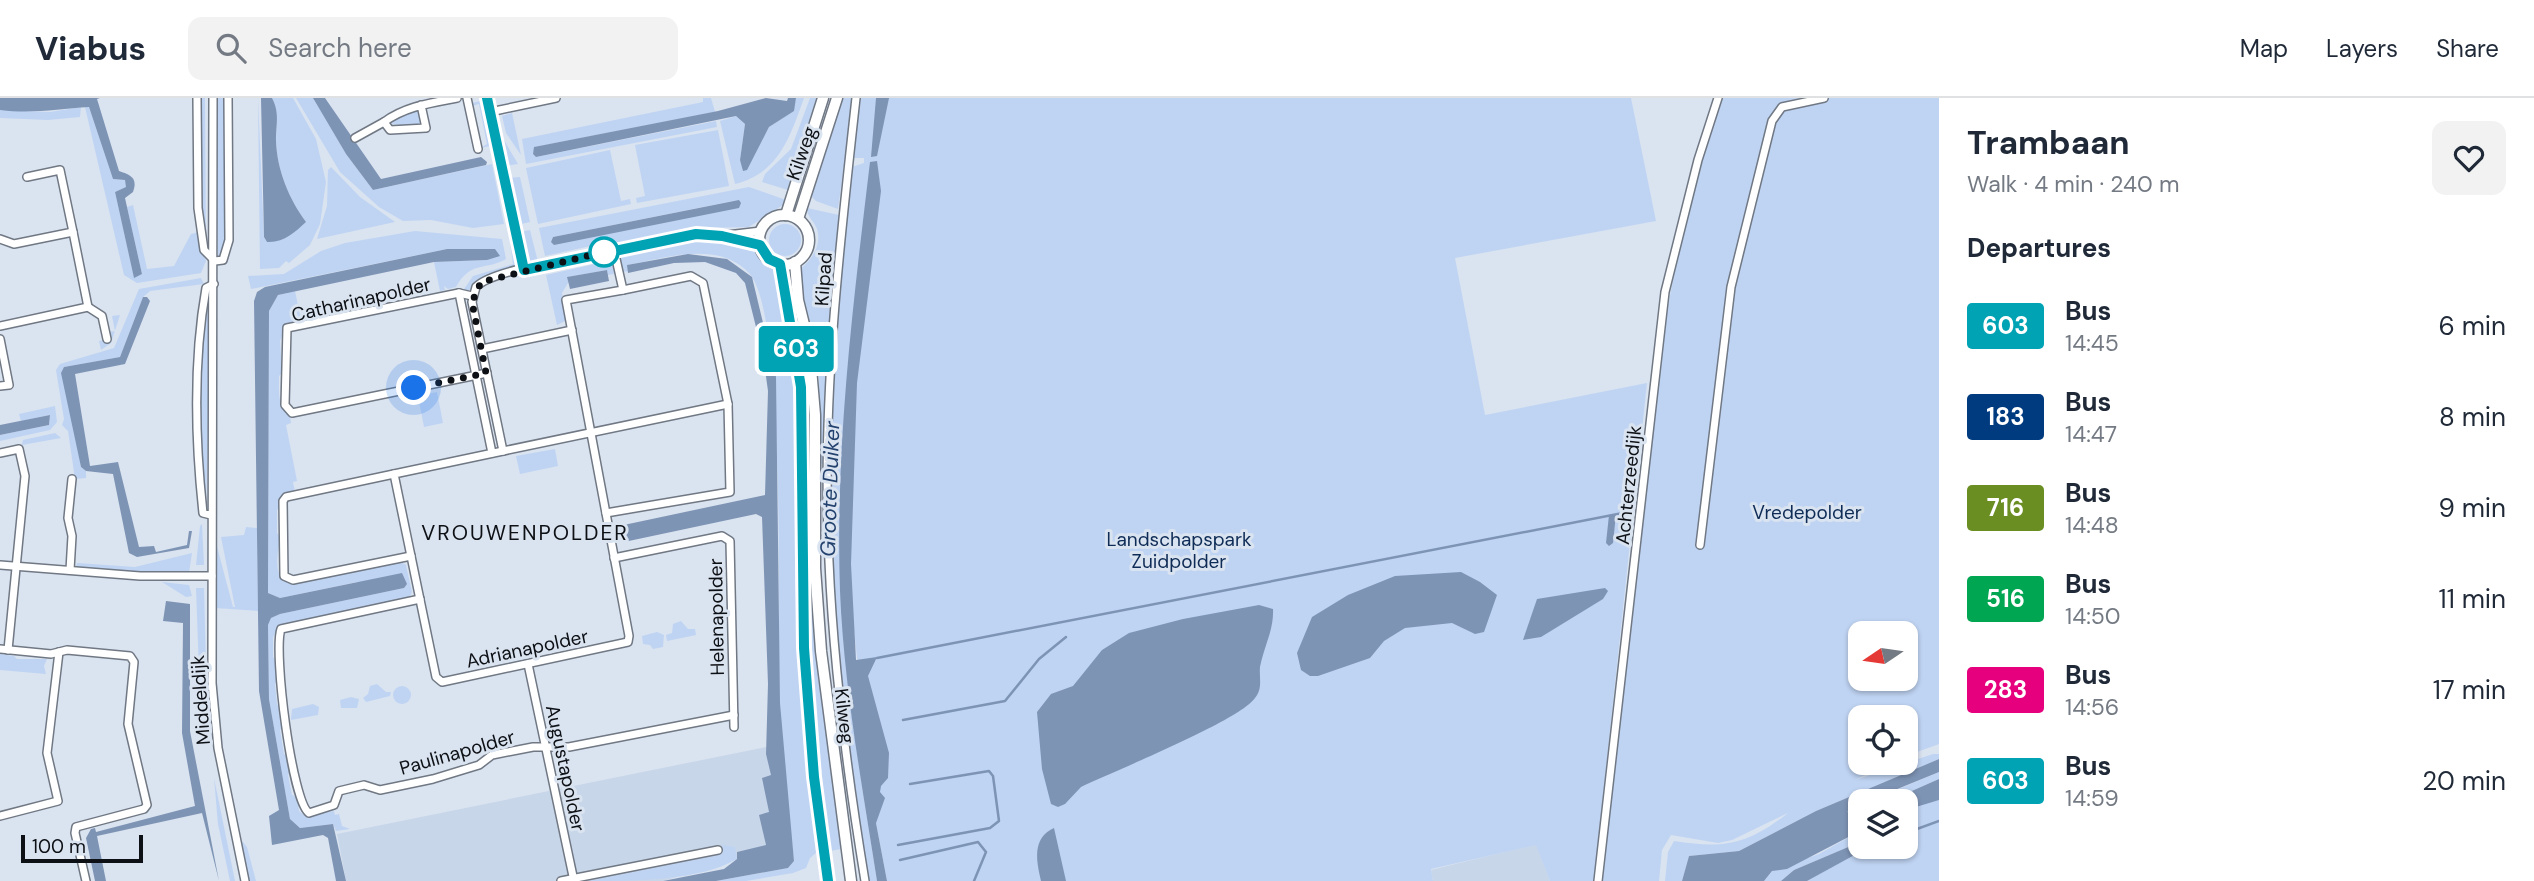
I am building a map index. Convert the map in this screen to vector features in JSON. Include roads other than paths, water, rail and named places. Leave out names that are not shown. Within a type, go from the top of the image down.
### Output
[{"type":"main road","name":"Kilweg","points":[[786,215],[823,98]]},
{"type":"main road","name":"Kilweg","points":[[797,219],[837,98]]},
{"type":"main road","points":[[786,215],[797,219],[807,231],[809,241],[803,256],[795,262],[780,264],[769,259],[760,245],[761,231],[771,219],[786,215]]},
{"type":"main road","name":"Kilweg","points":[[795,262],[798,300],[809,345],[815,415],[815,554],[821,650],[849,880]]},
{"type":"main road","name":"Kilweg","points":[[780,264],[801,387],[804,648],[814,777],[828,881]]},
{"type":"street","name":"Middeldijk","points":[[197,98],[198,208],[204,250],[215,261]]},
{"type":"street","name":"Middeldijk","points":[[213,98],[215,261],[211,515],[214,714],[245,881]]},
{"type":"street","name":"Middeldijk","points":[[215,261],[223,260],[229,240],[228,98]]},
{"type":"street","points":[[355,138],[401,110],[457,98]]},
{"type":"street","points":[[467,98],[478,149]]},
{"type":"street","points":[[487,98],[524,270]]},
{"type":"street","points":[[509,98],[511,107]]},
{"type":"street","points":[[490,112],[556,98]]},
{"type":"street","name":"Kilpad","points":[[856,98],[832,361],[828,530],[835,657],[865,881]]},
{"type":"street","name":"Achterzeedijk","points":[[1598,881],[1665,292],[1695,172],[1718,98]]},
{"type":"street","points":[[1700,545],[1731,287],[1772,121],[1782,107],[1824,98]]},
{"type":"street","points":[[384,122],[390,130],[425,128],[421,105]]},
{"type":"street","points":[[27,177],[60,170],[88,307]]},
{"type":"street","points":[[722,236],[761,231]]},
{"type":"street","points":[[0,239],[14,244],[73,232]]},
{"type":"street","points":[[503,451],[472,296],[481,282],[524,270],[696,234],[722,236],[760,245]]},
{"type":"street","points":[[606,513],[730,492],[728,404],[703,283],[691,276],[623,290],[614,250]]},
{"type":"street","name":"Middeldijk","points":[[211,515],[203,513],[197,384],[201,315],[206,288],[214,284]]},
{"type":"street","name":"Adrianapolder","points":[[394,474],[436,677],[442,682],[628,642],[566,300],[623,290]]},
{"type":"street","points":[[459,293],[492,453]]},
{"type":"street","name":"Catharinapolder","points":[[472,296],[459,293],[287,328],[285,405],[292,413],[486,373]]},
{"type":"street","points":[[0,326],[88,307],[102,316],[107,339]]},
{"type":"street","points":[[482,349],[572,330]]},
{"type":"street","points":[[0,339],[9,385],[0,387]]},
{"type":"street","points":[[411,556],[293,580],[284,576],[283,501],[286,497],[728,404]]},
{"type":"street","points":[[0,453],[19,449],[25,476],[4,650],[67,650],[130,656],[134,662],[128,724],[147,805],[76,827],[86,881]]},
{"type":"street","points":[[70,570],[72,536],[68,518],[72,479]]},
{"type":"street","name":"Helenapolder","points":[[614,558],[722,536],[730,541],[734,727]]},
{"type":"street","points":[[0,565],[212,576]]},
{"type":"street","name":"Paulinapolder","points":[[420,599],[281,629],[279,668],[284,709],[300,802],[302,809],[309,813],[334,805],[339,790],[364,785],[380,790],[479,765],[492,755],[545,747],[569,747],[734,715]]},
{"type":"street","points":[[0,816],[58,801],[47,753],[59,652]]},
{"type":"street","name":"Augustapolder","points":[[528,664],[573,880]]},
{"type":"street","points":[[561,881],[718,850]]},
{"type":"waterway","points":[[877,658],[1633,511]]},
{"type":"waterway","points":[[903,720],[1005,701],[1039,659],[1066,637]]},
{"type":"waterway","points":[[898,845],[990,828],[999,821],[993,776],[989,771],[910,784]]},
{"type":"waterway","points":[[1918,829],[1939,821]]},
{"type":"waterway","points":[[900,860],[978,842],[986,852],[974,881]]},
{"type":"district","name":"VROUWENPOLDER","points":[[525,533]]},
{"type":"water label","name":"Groote Duiker","points":[[830,489]]},
{"type":"park label","name":"Vredepolder","points":[[1807,512]]},
{"type":"park label","name":"Landschapspark Zuidpolder","points":[[1179,550]]}]
